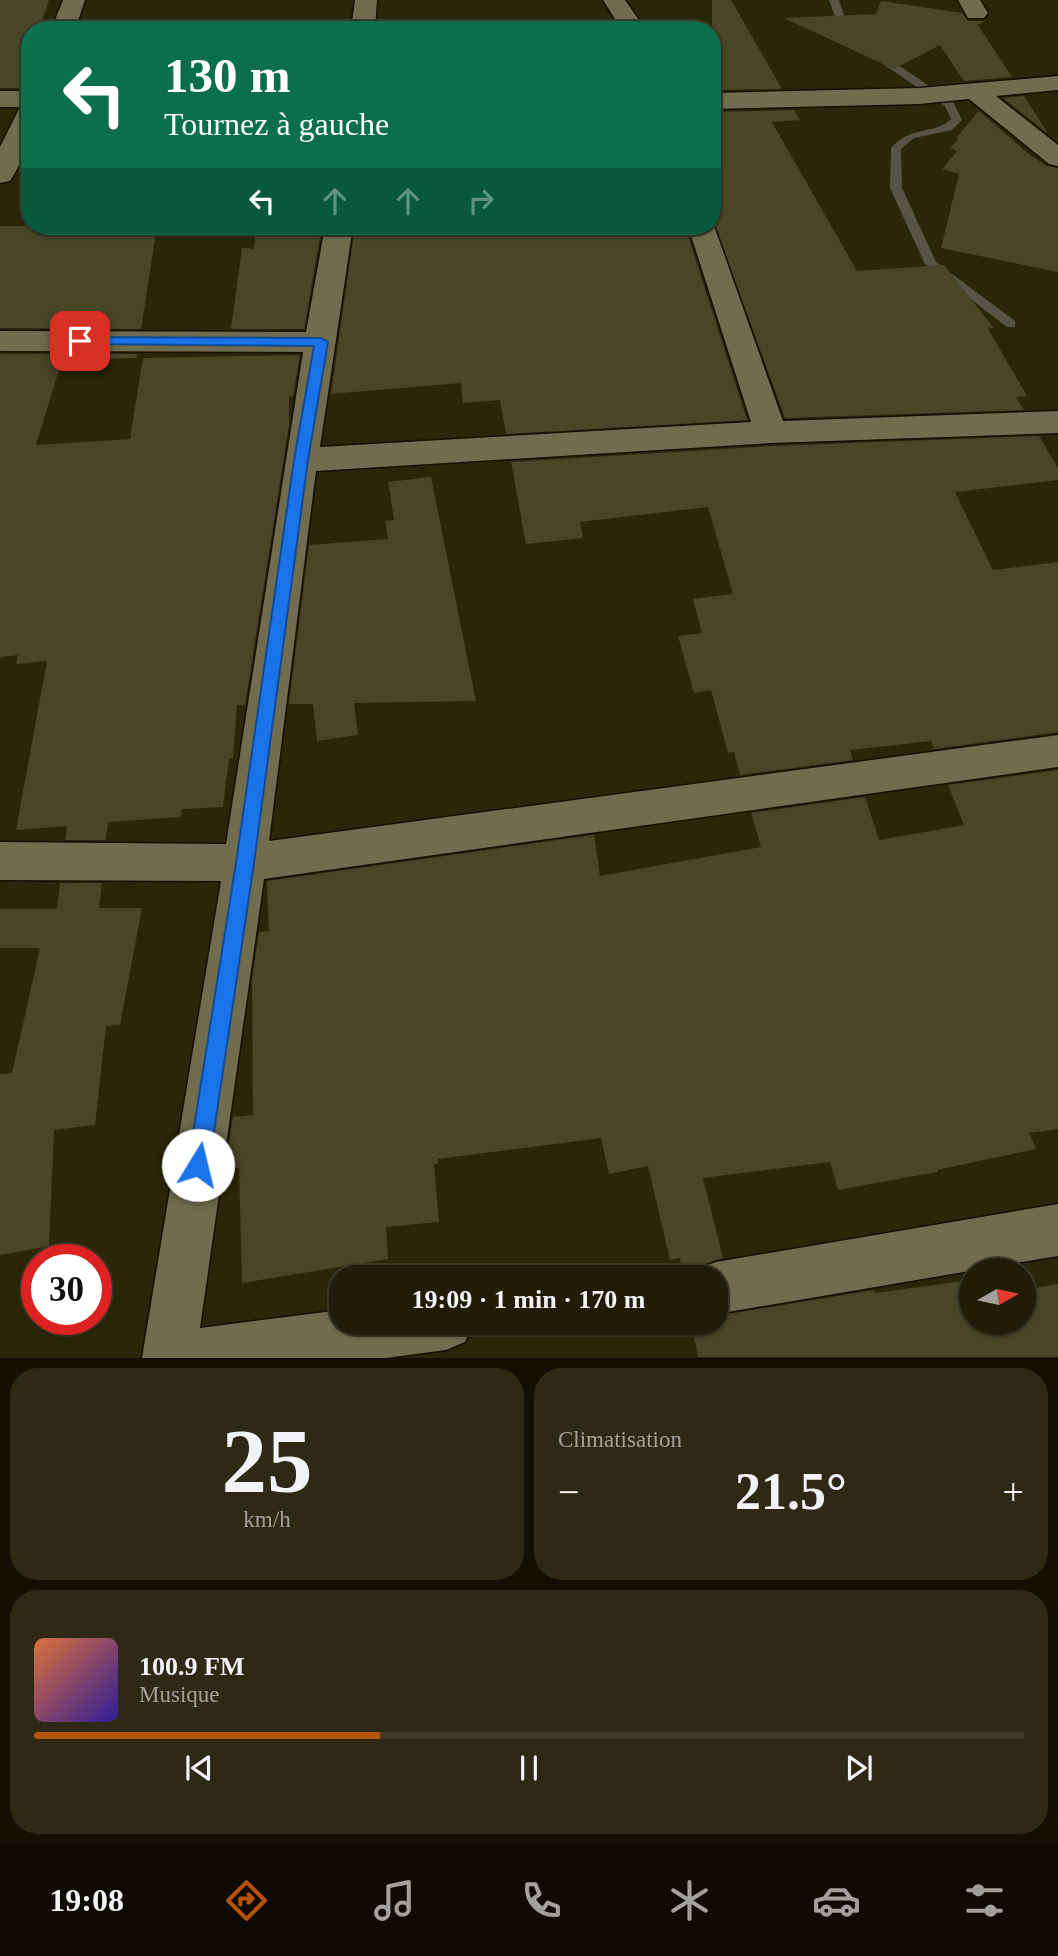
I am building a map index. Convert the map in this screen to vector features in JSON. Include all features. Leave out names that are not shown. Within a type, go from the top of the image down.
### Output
[{"type":"street","points":[[66,21],[74,0]]},
{"type":"street","points":[[364,21],[366,0]]},
{"type":"street","points":[[614,0],[628,21]]},
{"type":"street","points":[[721,101],[919,96],[1058,83]]},
{"type":"street","points":[[962,91],[1058,158]]},
{"type":"street","points":[[0,99],[21,99]]},
{"type":"street","points":[[0,175],[21,130]]},
{"type":"street","points":[[169,1357],[245,863],[301,460],[338,235]]},
{"type":"street","points":[[705,235],[771,432]]},
{"type":"street","points":[[0,341],[321,342]]},
{"type":"street","points":[[301,460],[771,432],[1058,422]]},
{"type":"street","points":[[0,861],[245,863],[1058,751]]},
{"type":"street","points":[[728,1286],[1058,1230]]},
{"type":"street","points":[[177,1357],[351,1335]]},
{"type":"building","points":[[0,0],[49,0],[42,21],[21,21],[20,88],[0,88]]},
{"type":"building","points":[[712,0],[731,0],[782,89],[721,90],[721,21],[712,21]]},
{"type":"building","points":[[881,1],[962,13],[968,21],[984,21],[992,17],[978,25],[1012,77],[964,81],[940,45],[894,69],[784,18],[876,14]]},
{"type":"building","points":[[1024,96],[1047,132],[1047,133],[1003,98]]},
{"type":"building","points":[[794,110],[800,120],[772,122],[857,271],[944,265],[994,328],[988,329],[1027,396],[1016,397],[1024,410],[785,418],[718,235],[721,235],[721,112]]},
{"type":"building","points":[[979,111],[1030,155],[1047,166],[1058,168],[1058,272],[941,248],[959,174],[942,169],[957,151],[950,148],[958,139],[956,138]]},
{"type":"building","points":[[0,226],[21,226],[21,235],[156,235],[141,329],[0,328]]},
{"type":"building","points":[[255,235],[320,235],[304,329],[231,329],[242,248],[254,249]]},
{"type":"building","points":[[354,235],[688,235],[747,420],[506,434],[500,400],[463,403],[461,383],[331,394]]},
{"type":"building","points":[[0,354],[137,354],[137,358],[62,360],[36,445],[130,439],[143,358],[300,355],[293,396],[289,397],[289,425],[245,705],[237,705],[233,758],[229,758],[223,807],[182,809],[181,817],[108,822],[106,840],[65,840],[67,826],[16,830],[47,661],[16,664],[18,655],[0,657]]},
{"type":"building","points":[[1039,436],[1058,468],[1058,480],[955,492],[993,570],[1058,562],[1058,732],[934,749],[931,741],[850,750],[853,760],[740,775],[734,752],[728,753],[711,690],[694,693],[678,636],[702,633],[693,599],[733,594],[708,507],[580,522],[583,538],[526,544],[511,462],[771,446]]},
{"type":"building","points":[[431,477],[476,701],[354,703],[358,735],[317,741],[313,704],[289,704],[309,545],[388,539],[385,521],[394,520],[388,482]]},
{"type":"building","points":[[1058,770],[1058,1129],[1029,1133],[1036,1149],[937,1172],[838,1190],[830,1162],[703,1178],[723,1258],[702,1265],[681,1265],[680,1258],[670,1260],[648,1166],[609,1174],[601,1138],[438,1159],[438,1164],[434,1164],[439,1222],[386,1227],[388,1259],[352,1265],[329,1265],[329,1269],[242,1283],[239,1168],[225,1169],[233,1117],[253,1115],[252,980],[259,932],[269,931],[267,881],[594,835],[600,876],[761,847],[751,813],[865,797],[879,840],[964,825],[948,785]]},
{"type":"building","points":[[60,883],[102,883],[99,908],[142,908],[120,1025],[106,1026],[95,1125],[54,1130],[49,1244],[21,1244],[21,1251],[0,1255],[0,1074],[12,1073],[40,948],[0,948],[0,909],[57,909]]},
{"type":"building","points":[[959,1282],[959,1335],[1036,1335],[1036,1288],[1058,1284],[1058,1357],[698,1357],[693,1335],[728,1335],[728,1314],[874,1290],[875,1293]]},
{"type":"waterway","points":[[834,0],[843,25],[851,32]]},
{"type":"waterway","points":[[878,56],[949,104],[957,120],[948,128],[910,136],[896,148],[896,188],[931,264],[1011,324]]},
{"type":"route","points":[[80,341],[321,342],[301,460],[245,863],[198,1165]]}]
